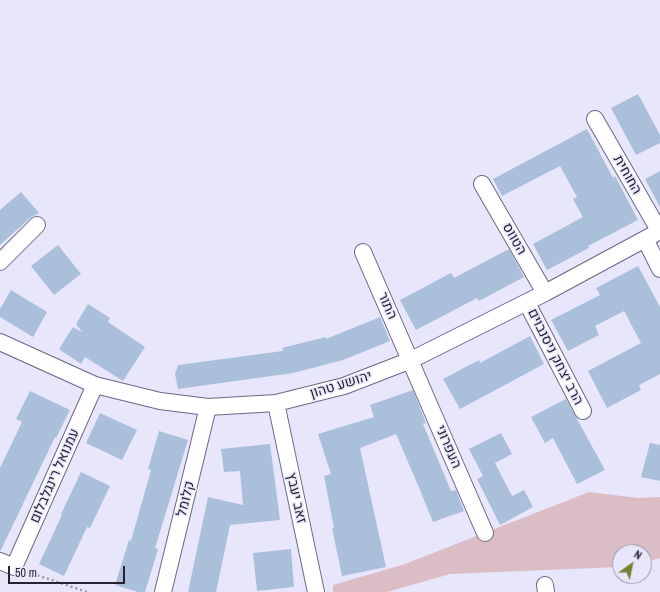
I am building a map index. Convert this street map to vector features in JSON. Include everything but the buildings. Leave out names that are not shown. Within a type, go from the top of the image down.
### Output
[{"type":"street","name":"החוחית","points":[[595,119],[660,231]]},
{"type":"street","name":"הטווס","points":[[482,184],[545,293]]},
{"type":"street","points":[[0,262],[37,225]]},
{"type":"street","name":"יהושע טהון","points":[[0,342],[95,385],[160,401],[208,407],[276,404],[344,386],[411,360],[545,293],[660,231]]},
{"type":"street","points":[[645,239],[660,269]]},
{"type":"street","name":"התור","points":[[363,252],[411,360]]},
{"type":"street","name":"הרב יצחק ניסנבוים","points":[[527,302],[583,411]]},
{"type":"street","name":"העפרוני","points":[[411,360],[485,533]]},
{"type":"street","name":"עמנואל רינגלבלום","points":[[7,564],[95,385]]},
{"type":"street","name":"זאב יעבץ","points":[[276,404],[316,592]]},
{"type":"street","name":"קלומל","points":[[163,592],[208,407]]},
{"type":"path","points":[[7,564],[87,592]]},
{"type":"shaded area","points":[[589,492],[638,498],[660,497],[660,558],[652,560],[652,544],[612,544],[612,567],[450,574],[387,592],[333,592],[333,585],[405,564]]}]
